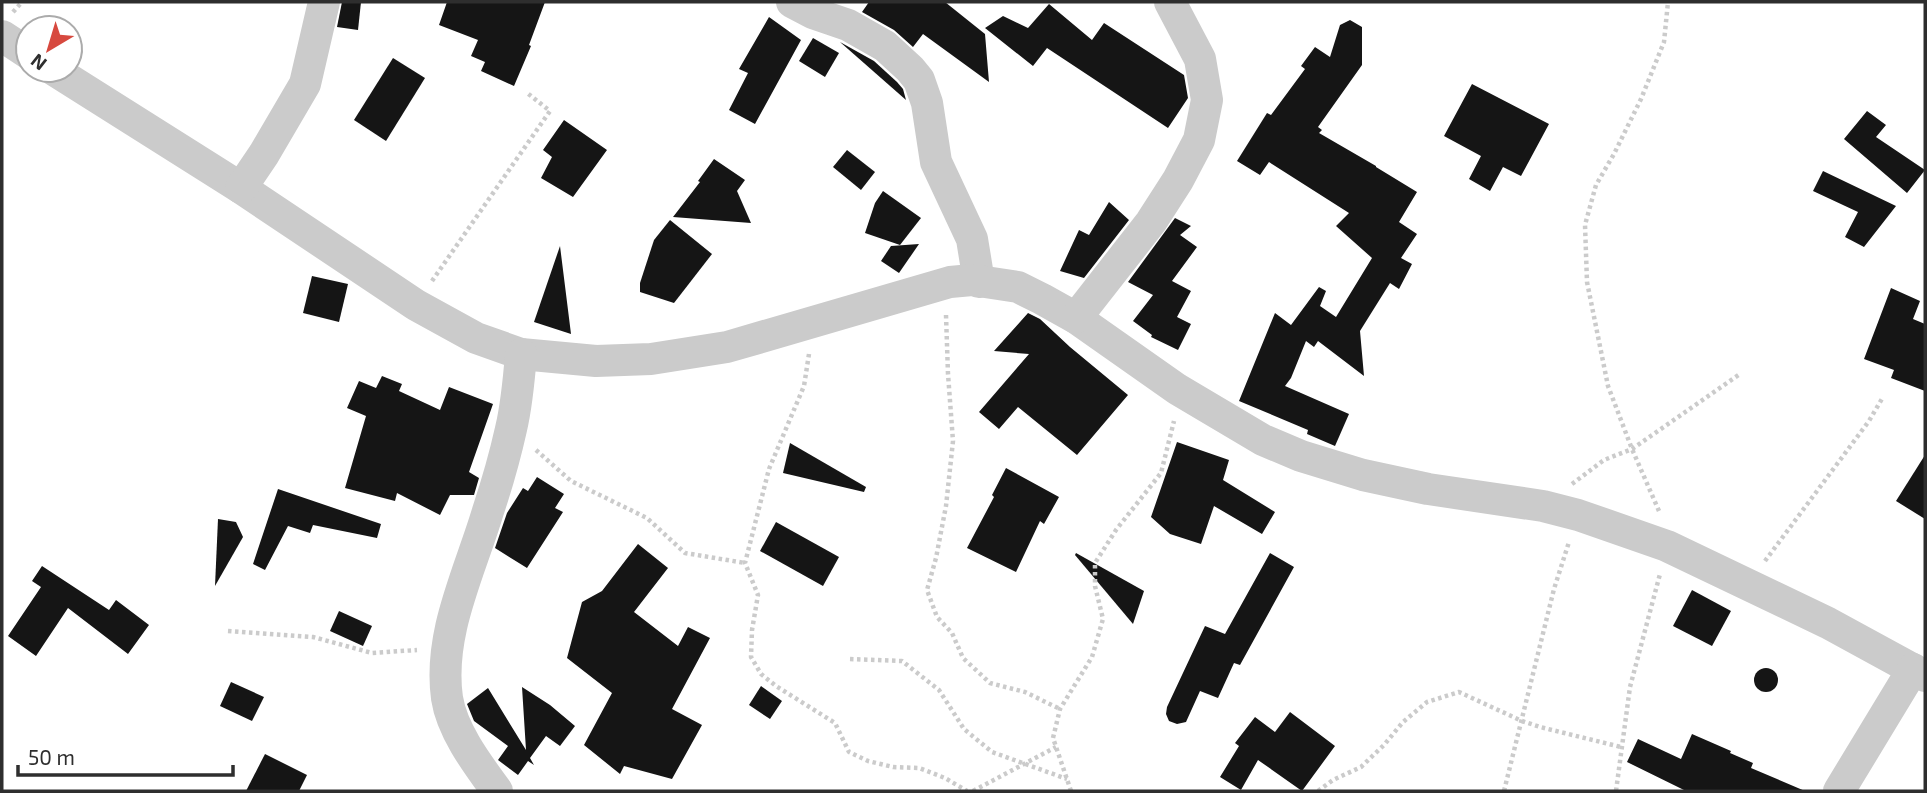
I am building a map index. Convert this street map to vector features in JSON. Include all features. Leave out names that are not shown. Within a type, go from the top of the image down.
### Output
[{"type":"street","points":[[240,188],[264,154],[305,84],[324,2]]},
{"type":"street","points":[[792,2],[813,13],[849,25],[885,46],[919,80],[927,103],[936,162],[972,239],[965,282]]},
{"type":"street","points":[[1076,318],[1151,222],[1199,140],[1207,100],[1200,59],[1170,2]]},
{"type":"street","points":[[76,84],[240,188],[416,305],[476,338],[521,354],[596,361],[651,359],[727,347],[965,282],[1018,287],[1076,318],[1177,389],[1263,440],[1301,456],[1363,475],[1427,489],[1543,506],[1578,515],[1672,548],[1828,623],[1919,673],[1839,791]]},
{"type":"street","points":[[497,791],[472,756],[457,727],[447,700],[445,676],[447,640],[488,513],[511,428],[521,354]]},
{"type":"path","points":[[1616,791],[1630,687],[1672,548],[1608,386],[1587,282],[1585,225],[1596,185],[1641,99],[1664,42],[1668,2]]},
{"type":"path","points":[[416,305],[550,111],[526,92]]},
{"type":"path","points":[[965,282],[946,309],[953,441],[946,506],[927,590],[937,617],[952,633],[963,658],[990,683],[1025,692],[1060,709]]},
{"type":"path","points":[[806,325],[809,352],[804,386],[769,469],[745,563],[758,595],[751,657],[761,674],[776,686],[835,723],[849,752],[867,761],[893,767],[919,768],[945,778],[967,791]]},
{"type":"path","points":[[1543,506],[1604,460],[1632,449],[1740,374]]},
{"type":"path","points":[[1071,791],[1053,738],[1060,709],[1092,657],[1102,619],[1095,586],[1095,564],[1116,530],[1161,473],[1173,426],[1177,389]]},
{"type":"path","points":[[1747,584],[1883,397]]},
{"type":"path","points":[[511,428],[570,481],[648,518],[685,553],[745,563]]},
{"type":"path","points":[[1504,791],[1554,589],[1578,515]]},
{"type":"path","points":[[228,631],[313,637],[372,653],[429,649],[447,640]]},
{"type":"path","points":[[850,659],[902,661],[939,690],[964,729],[992,752],[1068,779]]},
{"type":"path","points":[[1318,791],[1333,779],[1361,767],[1403,722],[1427,702],[1459,692],[1522,721],[1621,747]]},
{"type":"path","points":[[973,791],[1056,747]]},
{"type":"building","points":[[342,2],[361,2],[358,30],[337,27]]},
{"type":"building","points":[[447,2],[545,2],[514,86],[481,71],[485,62],[471,56],[478,40],[439,25]]},
{"type":"building","points":[[869,2],[945,2],[985,34],[989,82],[923,34],[913,47],[894,30],[862,12]]},
{"type":"building","points":[[1049,4],[1092,40],[1104,23],[1184,75],[1188,98],[1168,128],[1047,48],[1033,66],[985,28],[1003,16],[1028,28]]},
{"type":"building","points":[[769,17],[801,40],[755,124],[729,110],[748,73],[739,69]]},
{"type":"building","points":[[1350,20],[1362,27],[1362,65],[1318,127],[1322,130],[1319,133],[1417,192],[1399,222],[1417,234],[1401,258],[1412,264],[1399,289],[1390,283],[1360,331],[1364,376],[1318,341],[1314,347],[1306,341],[1285,386],[1349,414],[1335,446],[1307,434],[1308,430],[1239,401],[1275,313],[1291,325],[1319,287],[1326,291],[1320,306],[1336,317],[1372,258],[1336,226],[1349,213],[1269,162],[1260,175],[1237,161],[1267,113],[1271,115],[1305,69],[1301,66],[1315,47],[1330,57],[1340,25]]},
{"type":"building","points":[[813,38],[839,53],[825,77],[799,61]]},
{"type":"building","points":[[840,42],[874,61],[903,89],[906,100]]},
{"type":"building","points":[[393,58],[425,78],[386,141],[354,120]]},
{"type":"building","points":[[1472,84],[1549,124],[1521,176],[1503,167],[1490,191],[1469,179],[1481,156],[1444,136]]},
{"type":"building","points":[[1867,111],[1886,125],[1876,137],[1925,170],[1907,193],[1844,139]]},
{"type":"building","points":[[564,120],[607,150],[573,197],[541,178],[552,157],[543,150]]},
{"type":"building","points":[[847,150],[875,172],[861,190],[833,167]]},
{"type":"building","points":[[714,159],[745,180],[737,191],[751,223],[673,217]]},
{"type":"building","points":[[1823,171],[1896,206],[1864,247],[1845,237],[1858,212],[1813,191]]},
{"type":"building","points":[[883,191],[921,218],[900,245],[865,233],[875,203]]},
{"type":"building","points":[[1109,202],[1129,220],[1084,278],[1060,271],[1079,230],[1089,235]]},
{"type":"building","points":[[1175,218],[1191,226],[1180,235],[1197,247],[1172,281],[1191,291],[1177,317],[1191,324],[1178,350],[1151,337],[1152,335],[1133,321],[1153,295],[1128,282]]},
{"type":"building","points":[[670,220],[712,254],[674,303],[640,292],[640,283],[654,240]]},
{"type":"building","points":[[919,244],[899,273],[881,261],[891,246]]},
{"type":"building","points":[[560,246],[571,334],[534,322]]},
{"type":"building","points":[[312,276],[348,284],[339,322],[303,313]]},
{"type":"building","points":[[1891,288],[1920,301],[1913,319],[1925,324],[1925,391],[1891,378],[1894,370],[1864,359]]},
{"type":"building","points":[[1028,313],[1040,319],[1128,395],[1077,455],[1018,407],[999,429],[979,412],[1029,354],[994,351]]},
{"type":"building","points":[[382,376],[402,384],[399,391],[440,410],[449,387],[493,404],[469,472],[479,478],[474,495],[450,495],[440,515],[397,493],[395,501],[345,488],[366,416],[347,408],[359,381],[376,388]]},
{"type":"building","points":[[1177,442],[1229,460],[1223,480],[1275,512],[1262,534],[1214,506],[1201,544],[1170,534],[1151,517]]},
{"type":"building","points":[[790,443],[866,487],[864,492],[783,473]]},
{"type":"building","points":[[1925,455],[1925,519],[1896,501]]},
{"type":"building","points":[[1006,468],[1059,497],[1044,524],[1040,521],[1016,572],[967,548]]},
{"type":"building","points":[[537,477],[564,494],[555,508],[563,512],[527,568],[495,548],[507,513],[523,488],[528,491]]},
{"type":"building","points":[[278,489],[381,524],[377,538],[313,525],[310,533],[288,526],[265,570],[253,564]]},
{"type":"building","points":[[218,519],[236,522],[243,537],[215,586]]},
{"type":"building","points":[[776,522],[839,557],[823,586],[760,551]]},
{"type":"building","points":[[638,544],[668,568],[634,612],[678,646],[688,627],[710,638],[672,709],[702,725],[672,779],[624,766],[620,774],[584,745],[612,693],[567,658],[582,602],[602,591]]},
{"type":"building","points":[[1076,553],[1144,591],[1133,624],[1075,555]]},
{"type":"building","points":[[1270,553],[1294,567],[1240,665],[1234,663],[1218,698],[1200,691],[1186,722],[1177,724],[1169,721],[1167,707],[1205,626],[1225,634]]},
{"type":"building","points":[[42,566],[109,610],[116,600],[149,625],[128,654],[68,608],[36,656],[8,636],[41,587],[32,581]]},
{"type":"building","points":[[1692,590],[1731,611],[1712,646],[1673,626]]},
{"type":"building","points":[[339,611],[372,626],[363,646],[330,631]]},
{"type":"building","points":[[1766,668],[1774,672],[1778,680],[1774,688],[1766,692],[1758,688],[1754,680],[1758,672]]},
{"type":"building","points":[[231,682],[264,697],[252,721],[220,706]]},
{"type":"building","points":[[761,686],[782,701],[770,719],[749,705]]},
{"type":"building","points":[[522,687],[575,726],[560,746],[546,736],[530,758],[534,765],[528,761],[518,775],[498,760],[508,746],[474,721],[467,704],[488,688],[526,750]]},
{"type":"building","points":[[1290,712],[1335,746],[1302,791],[1258,760],[1241,790],[1220,777],[1239,746],[1235,743],[1255,717],[1275,732]]},
{"type":"building","points":[[1692,734],[1753,763],[1751,768],[1805,791],[1686,791],[1627,762],[1638,739],[1681,759]]},
{"type":"building","points":[[265,754],[307,775],[299,791],[246,791]]}]
